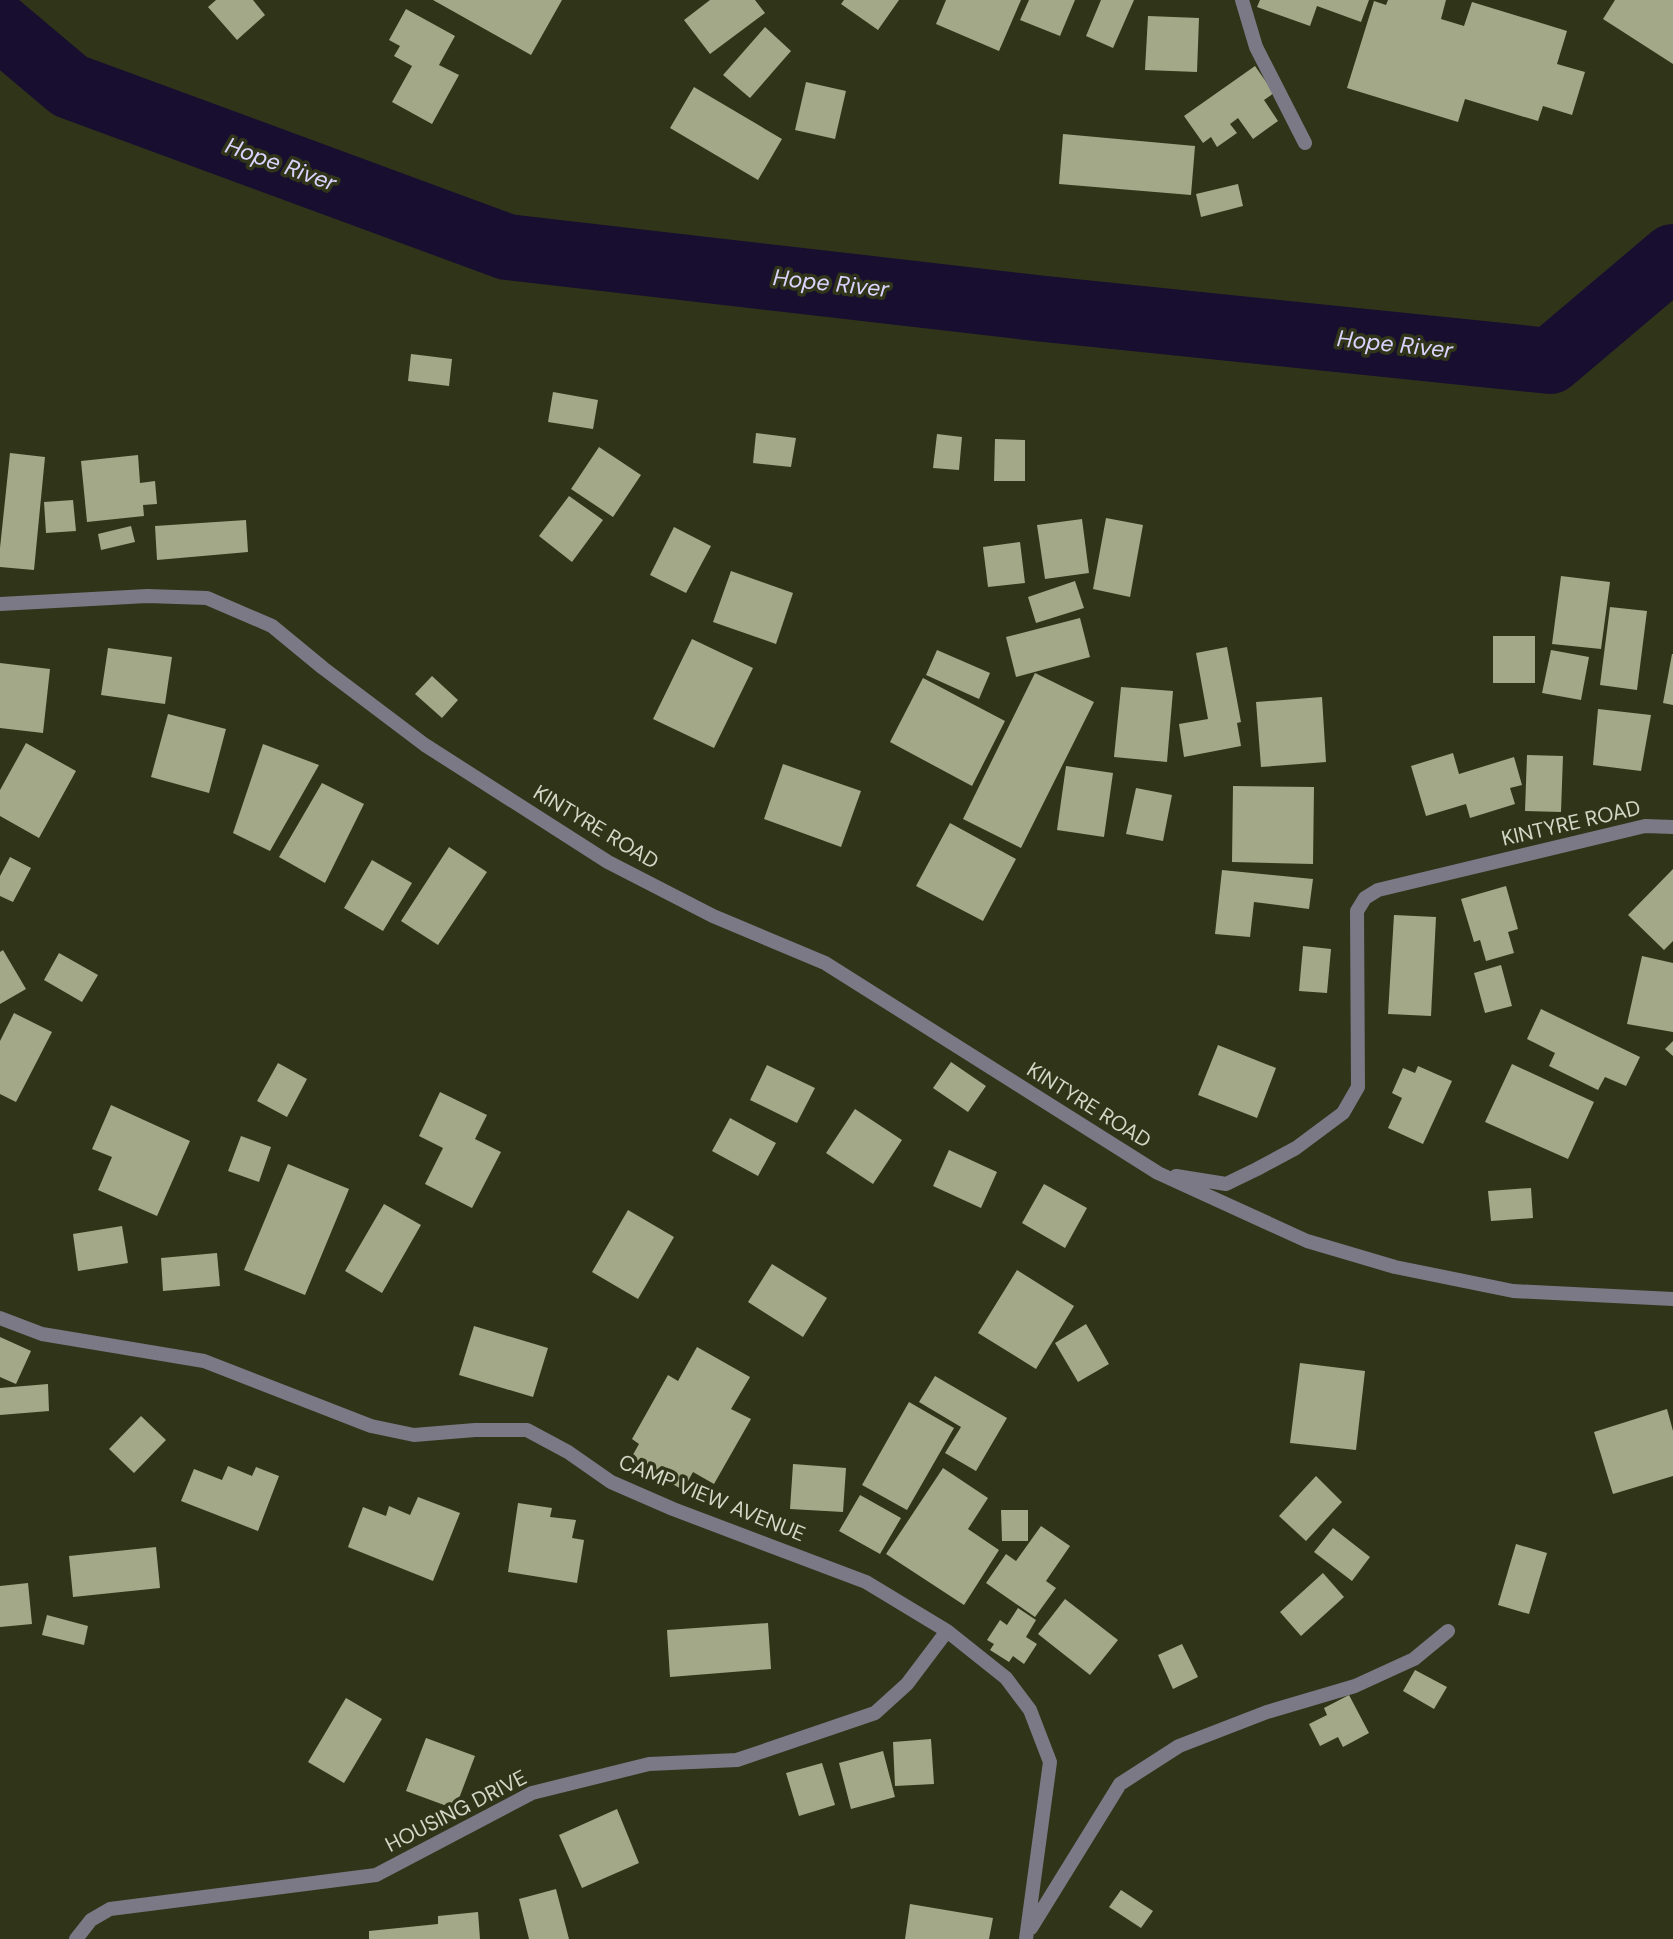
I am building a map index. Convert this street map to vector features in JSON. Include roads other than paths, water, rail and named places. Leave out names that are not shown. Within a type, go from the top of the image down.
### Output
[{"type":"street","points":[[1242,0],[1256,47],[1305,144]]},
{"type":"street","name":"KINTYRE ROAD","points":[[0,604],[147,596],[207,598],[272,626],[425,745],[608,862],[713,916],[825,963],[1158,1173],[1307,1241],[1395,1267],[1513,1291],[1673,1299]]},
{"type":"street","name":"KINTYRE ROAD","points":[[1158,1173],[1226,1184],[1296,1148],[1343,1113],[1359,1087],[1357,911],[1365,898],[1378,890],[1645,826],[1673,827]]},
{"type":"street","name":"CAMP VIEW AVENUE","points":[[0,1318],[42,1334],[204,1361],[371,1426],[414,1435],[475,1430],[527,1430],[568,1452],[611,1482],[866,1582],[947,1631],[1006,1678],[1030,1710],[1050,1762],[1027,1936]]},
{"type":"street","name":"HOUSING DRIVE","points":[[76,1939],[91,1920],[110,1909],[376,1875],[532,1793],[649,1764],[737,1760],[875,1713],[907,1684],[947,1631]]},
{"type":"street","points":[[1027,1936],[1120,1784],[1179,1746],[1267,1712],[1354,1686],[1414,1659],[1448,1631]]},
{"type":"waterway","name":"Hope River","points":[[0,27],[70,86],[507,247],[1045,309],[1550,361],[1673,257]]}]
